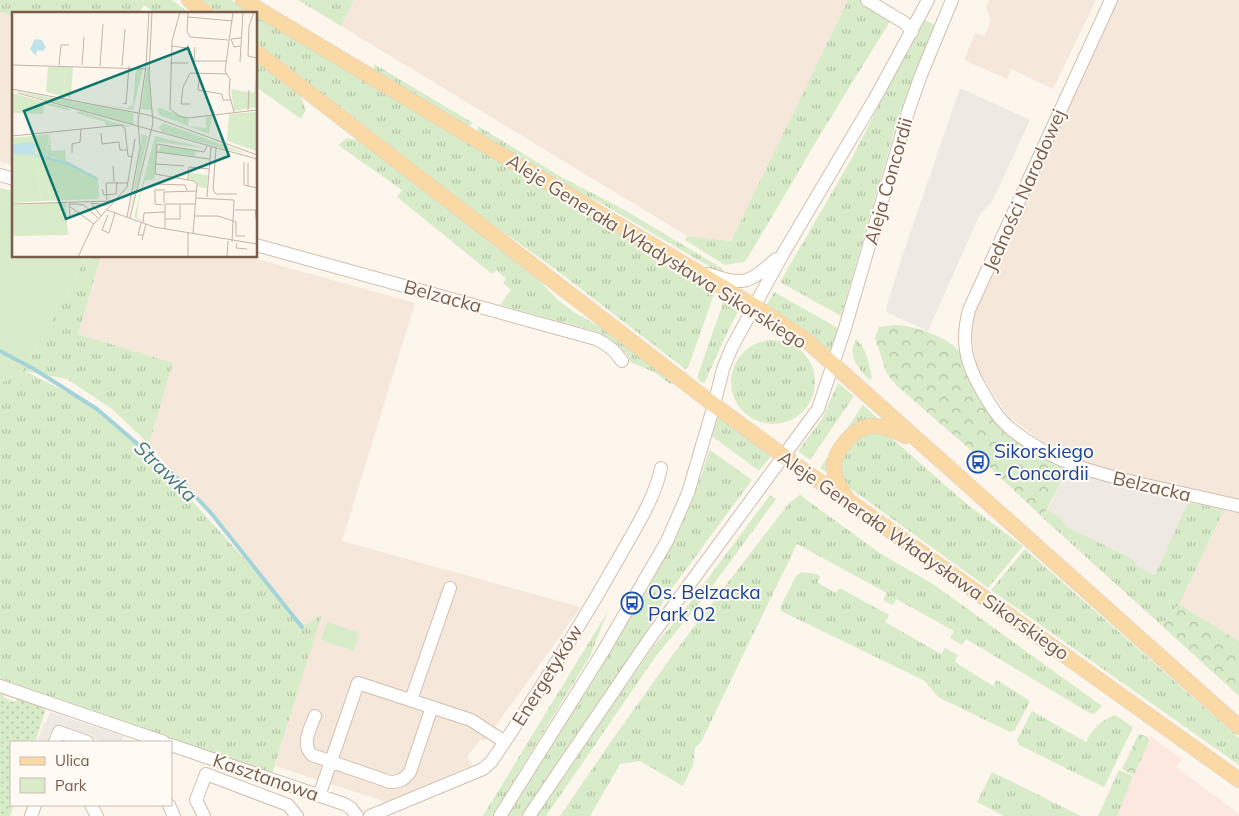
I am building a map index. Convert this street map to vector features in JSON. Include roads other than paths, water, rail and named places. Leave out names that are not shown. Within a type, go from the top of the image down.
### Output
[{"type":"main road","points":[[189,0],[204,12]]},
{"type":"main road","name":"Aleje Generała Władysława Sikorskiego","points":[[244,0],[808,341],[1239,726]]},
{"type":"main road","name":"Aleje Generała Władysława Sikorskiego","points":[[258,54],[714,405],[807,474],[849,501],[1239,780]]},
{"type":"main road","points":[[849,501],[839,487],[834,464],[844,444],[858,430],[868,426],[884,427],[895,430],[925,447]]},
{"type":"street","points":[[867,0],[901,20],[912,32]]},
{"type":"street","name":"Aleja Concordii","points":[[500,816],[604,650],[667,541],[688,493],[727,357],[784,252],[912,32],[928,0]]},
{"type":"street","name":"Aleja Concordii","points":[[529,816],[650,638],[818,409],[833,365],[909,109],[952,0]]},
{"type":"street","name":"Jedności Narodowej","points":[[978,384],[966,356],[964,344],[965,326],[969,310],[1111,0]]},
{"type":"street","name":"Belzacka","points":[[258,246],[596,339],[607,344],[622,361]]},
{"type":"street","points":[[690,268],[728,280],[744,282],[756,277],[784,252]]},
{"type":"street","name":"Belzacka","points":[[978,384],[990,405],[1009,428],[1036,446],[1067,462],[1091,472],[1239,506]]},
{"type":"street","name":"Energetyków","points":[[370,816],[483,769],[491,762],[604,585],[639,523],[659,479],[661,468]]},
{"type":"street","points":[[412,700],[450,588]]},
{"type":"street","points":[[319,796],[358,683],[476,722],[505,742]]},
{"type":"street","points":[[0,686],[161,741]]},
{"type":"street","points":[[315,716],[306,742],[307,748],[315,757],[390,782],[403,779],[410,772],[432,707]]},
{"type":"street","points":[[55,741],[59,732],[84,741]]},
{"type":"street","name":"Kasztanowa","points":[[172,745],[344,804],[352,808],[357,816]]},
{"type":"street","points":[[204,816],[196,800],[206,774],[288,805],[297,816]]},
{"type":"waterway","name":"Strawka","points":[[0,351],[34,369],[97,409],[183,483],[211,513],[302,627]]},
{"type":"place","name":"Sikorskiego - Concordii","points":[[978,462]]},
{"type":"place","name":"Os. Belzacka Park 02","points":[[632,603]]}]
